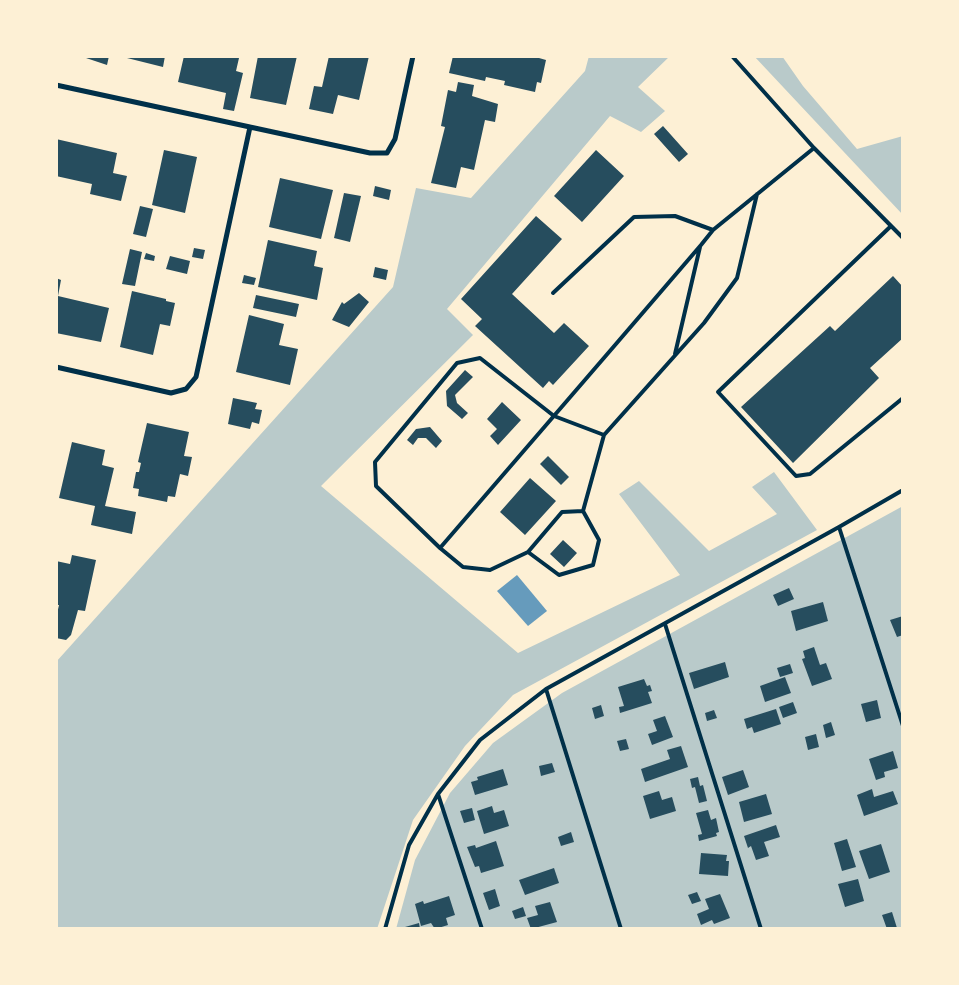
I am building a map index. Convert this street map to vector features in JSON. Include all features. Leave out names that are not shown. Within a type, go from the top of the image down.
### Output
[{"type":"street","points":[[56,85],[370,153],[387,153],[395,139],[413,56]]},
{"type":"street","points":[[56,367],[170,393],[186,390],[196,377],[250,127]]},
{"type":"lane","points":[[732,56],[814,148],[903,238]]},
{"type":"lane","points":[[440,548],[713,230],[814,148]]},
{"type":"lane","points":[[528,552],[559,576],[593,564],[599,540],[583,511],[604,434],[704,322],[736,278],[757,194]]},
{"type":"lane","points":[[553,293],[634,217],[675,216],[713,230]]},
{"type":"lane","points":[[891,226],[718,392],[796,476],[810,474],[903,398]]},
{"type":"lane","points":[[674,356],[701,245]]},
{"type":"lane","points":[[583,511],[562,512],[528,552],[490,570],[464,567],[440,548],[376,486],[375,462],[457,363],[480,358],[554,416],[604,434]]},
{"type":"lane","points":[[385,929],[409,845],[438,794],[480,740],[546,689],[840,528],[903,490]]},
{"type":"lane","points":[[840,528],[903,726]]},
{"type":"lane","points":[[665,624],[761,929]]},
{"type":"lane","points":[[546,689],[621,929]]},
{"type":"lane","points":[[438,794],[482,929]]},
{"type":"shaded area","points":[[589,56],[670,56],[638,87],[665,111],[641,132],[610,116],[447,309],[473,335],[321,486],[518,653],[680,575],[619,494],[639,481],[709,551],[777,514],[752,487],[774,472],[817,530],[513,695],[465,746],[413,820],[377,929],[56,929],[56,662],[393,287],[416,188],[471,198],[585,71]]},
{"type":"shaded area","points":[[754,56],[782,56],[803,86],[857,149],[903,136],[903,215]]},
{"type":"shaded area","points":[[903,506],[903,929],[396,929],[415,860],[450,793],[493,743],[562,693]]},
{"type":"water","points":[[517,575],[547,611],[528,626],[497,591]]},
{"type":"building","points":[[83,56],[109,56],[107,65],[83,57]]},
{"type":"building","points":[[119,56],[165,56],[163,67]]},
{"type":"building","points":[[184,56],[239,58],[236,71],[243,73],[234,111],[223,109],[226,93],[178,82]]},
{"type":"building","points":[[258,56],[297,56],[286,105],[250,98]]},
{"type":"building","points":[[329,56],[369,56],[359,100],[338,95],[333,114],[309,109],[314,86],[322,87]]},
{"type":"building","points":[[453,56],[540,56],[539,58],[546,60],[541,83],[537,82],[535,92],[504,85],[505,81],[486,77],[485,81],[449,73]]},
{"type":"building","points":[[458,82],[474,85],[472,96],[498,104],[495,122],[485,120],[474,170],[461,167],[456,188],[431,183],[445,127],[441,126],[448,90],[456,92]]},
{"type":"building","points":[[663,126],[688,154],[679,162],[654,134]]},
{"type":"building","points":[[56,139],[117,153],[113,173],[127,176],[121,201],[90,194],[92,184],[56,176]]},
{"type":"building","points":[[164,150],[197,157],[185,213],[152,205]]},
{"type":"building","points":[[596,150],[624,176],[582,222],[554,196]]},
{"type":"building","points":[[280,178],[333,190],[321,239],[269,227]]},
{"type":"building","points":[[375,186],[391,190],[389,200],[373,196]]},
{"type":"building","points":[[344,193],[361,196],[350,242],[334,238]]},
{"type":"building","points":[[140,206],[153,209],[146,237],[133,234]]},
{"type":"building","points":[[536,216],[562,239],[512,294],[554,333],[564,323],[589,346],[553,385],[549,381],[543,388],[475,326],[482,319],[461,299]]},
{"type":"building","points":[[268,240],[317,251],[314,266],[323,268],[317,300],[258,287]]},
{"type":"building","points":[[194,248],[205,250],[203,259],[192,257]]},
{"type":"building","points":[[130,249],[142,252],[135,286],[122,284]]},
{"type":"building","points":[[146,253],[155,256],[154,261],[144,259]]},
{"type":"building","points":[[170,256],[190,261],[187,274],[166,269]]},
{"type":"building","points":[[375,267],[388,270],[386,280],[373,277]]},
{"type":"building","points":[[244,275],[256,278],[254,285],[242,283]]},
{"type":"building","points":[[893,276],[903,287],[903,338],[870,368],[879,378],[793,463],[741,407],[830,326],[835,331]]},
{"type":"building","points":[[56,278],[61,280],[58,296],[109,308],[101,342],[56,333]]},
{"type":"building","points":[[132,291],[175,303],[170,326],[160,324],[153,355],[120,347]]},
{"type":"building","points":[[359,293],[369,302],[349,327],[332,320],[342,302],[344,304]]},
{"type":"building","points":[[256,295],[299,304],[296,317],[253,308]]},
{"type":"building","points":[[249,315],[284,324],[279,345],[298,349],[290,385],[236,372]]},
{"type":"building","points":[[465,370],[473,377],[455,395],[457,403],[468,413],[462,419],[447,406],[446,391]]},
{"type":"building","points":[[233,398],[257,403],[255,409],[262,410],[259,424],[252,422],[250,429],[228,424]]},
{"type":"building","points":[[502,402],[521,420],[498,445],[490,436],[497,429],[487,419]]},
{"type":"building","points":[[147,423],[189,432],[184,456],[192,457],[188,476],[180,474],[175,497],[168,496],[167,502],[138,496],[139,489],[133,488],[136,472],[139,472],[141,463],[138,462]]},
{"type":"building","points":[[430,427],[442,441],[436,448],[426,438],[418,438],[413,445],[407,440],[416,429]]},
{"type":"building","points":[[72,442],[105,450],[102,465],[114,468],[105,506],[136,512],[132,534],[91,525],[95,506],[59,498]]},
{"type":"building","points":[[548,456],[569,477],[561,485],[540,464]]},
{"type":"building","points":[[530,478],[556,501],[525,535],[500,512]]},
{"type":"building","points":[[563,540],[577,553],[564,567],[550,554]]},
{"type":"building","points":[[72,555],[96,560],[85,611],[78,610],[71,635],[66,640],[56,638],[56,618],[59,605],[56,605],[56,561],[70,564]]},
{"type":"building","points":[[789,588],[794,599],[778,606],[773,595]]},
{"type":"building","points":[[823,602],[828,621],[796,631],[791,611]]},
{"type":"building","points":[[903,616],[903,635],[897,637],[890,620]]},
{"type":"building","points":[[814,647],[820,665],[826,663],[832,679],[812,686],[802,659],[805,658],[803,651]]},
{"type":"building","points":[[725,662],[729,677],[694,689],[689,673]]},
{"type":"building","points":[[790,664],[793,673],[780,677],[777,668]]},
{"type":"building","points":[[785,677],[791,693],[765,702],[760,686]]},
{"type":"building","points":[[644,679],[647,686],[650,685],[652,691],[648,692],[652,703],[620,713],[619,707],[624,706],[618,687]]},
{"type":"building","points":[[877,700],[881,718],[866,722],[861,704]]},
{"type":"building","points":[[793,702],[797,713],[783,718],[779,707]]},
{"type":"building","points":[[601,705],[604,716],[595,719],[592,708]]},
{"type":"building","points":[[776,709],[781,724],[754,733],[752,727],[747,729],[744,719]]},
{"type":"building","points":[[714,710],[717,718],[707,721],[705,713]]},
{"type":"building","points":[[665,716],[673,737],[652,745],[648,734],[657,731],[653,720]]},
{"type":"building","points":[[831,722],[835,735],[826,738],[823,725]]},
{"type":"building","points":[[816,734],[819,747],[808,750],[805,737]]},
{"type":"building","points":[[626,739],[629,749],[620,751],[617,741]]},
{"type":"building","points":[[681,746],[688,767],[645,782],[641,769],[670,759],[667,750]]},
{"type":"building","points":[[893,751],[898,768],[884,772],[885,777],[876,780],[869,759]]},
{"type":"building","points":[[552,763],[555,772],[541,776],[539,766]]},
{"type":"building","points":[[503,769],[508,785],[475,795],[471,782],[478,780],[477,777]]},
{"type":"building","points":[[743,770],[749,787],[728,795],[722,777]]},
{"type":"building","points":[[698,777],[700,786],[703,785],[707,801],[699,803],[695,787],[692,788],[690,779]]},
{"type":"building","points":[[872,789],[874,797],[893,791],[898,804],[864,816],[857,795]]},
{"type":"building","points":[[659,791],[662,800],[672,797],[676,811],[650,819],[643,796]]},
{"type":"building","points":[[766,794],[772,814],[744,822],[739,802]]},
{"type":"building","points":[[492,806],[494,813],[504,810],[509,826],[484,834],[477,811]]},
{"type":"building","points":[[472,808],[475,820],[464,823],[460,811]]},
{"type":"building","points":[[708,810],[711,820],[716,818],[719,832],[716,833],[717,836],[699,841],[698,835],[702,834],[696,813]]},
{"type":"building","points":[[776,825],[780,837],[764,842],[769,856],[756,860],[751,846],[748,848],[744,836]]},
{"type":"building","points":[[571,832],[574,842],[561,846],[558,837]]},
{"type":"building","points":[[847,839],[856,867],[842,871],[834,843]]},
{"type":"building","points":[[496,841],[504,866],[481,873],[479,866],[475,867],[467,847],[475,845],[476,848]]},
{"type":"building","points":[[881,844],[890,872],[869,879],[859,851]]},
{"type":"building","points":[[701,853],[727,855],[726,861],[729,861],[728,876],[699,874]]},
{"type":"building","points":[[554,868],[559,883],[525,895],[519,880]]},
{"type":"building","points":[[858,879],[864,901],[845,907],[838,884]]},
{"type":"building","points":[[495,889],[500,906],[489,910],[483,893]]},
{"type":"building","points":[[697,892],[701,901],[692,904],[688,895]]},
{"type":"building","points":[[720,894],[730,918],[714,924],[712,920],[701,925],[697,914],[709,909],[705,899]]},
{"type":"building","points":[[449,896],[455,915],[446,918],[448,925],[435,929],[431,923],[421,926],[415,904],[423,901],[424,904]]},
{"type":"building","points":[[550,902],[557,922],[531,929],[527,918],[538,915],[535,906]]},
{"type":"building","points":[[523,907],[526,916],[515,919],[512,911]]},
{"type":"building","points":[[892,912],[897,928],[887,929],[882,915]]},
{"type":"building","points":[[419,923],[420,929],[406,929],[405,927]]}]
